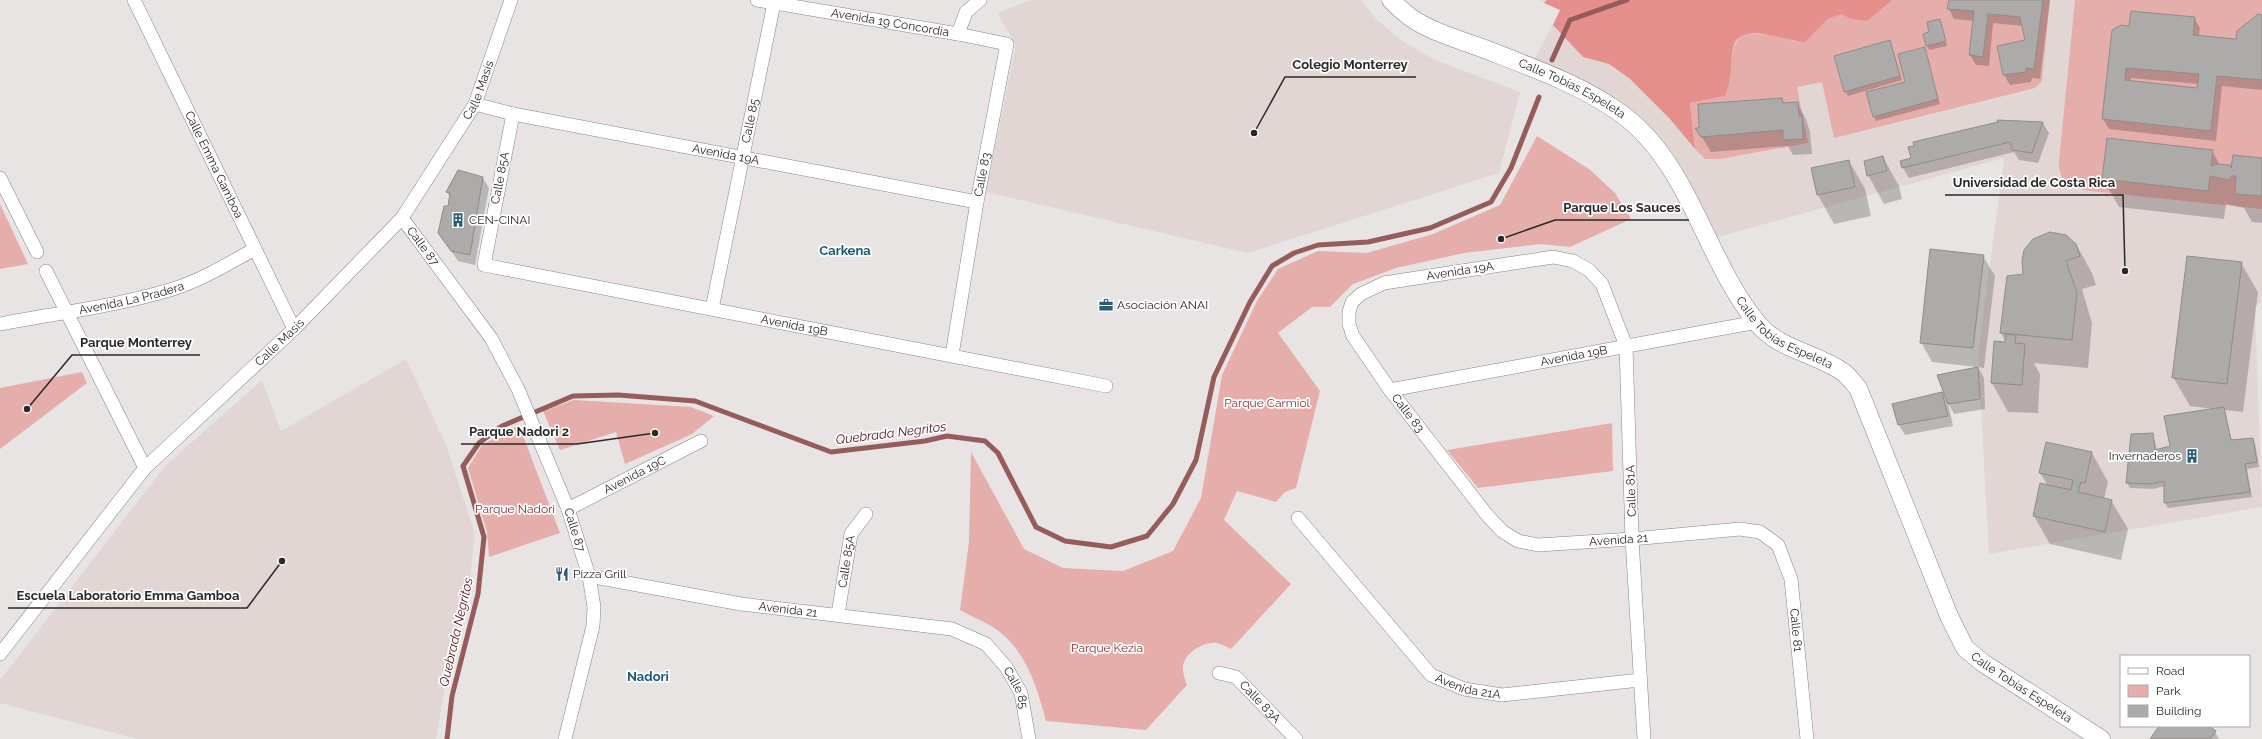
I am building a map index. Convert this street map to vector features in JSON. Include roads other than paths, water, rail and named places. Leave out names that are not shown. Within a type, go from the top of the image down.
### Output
[{"type":"street","name":"Calle Emma Gamboa","points":[[134,0],[294,329]]},
{"type":"street","name":"Calle Masís","points":[[0,654],[145,468],[294,329],[402,218],[475,104],[510,0]]},
{"type":"street","name":"Avenida 19 Concordia","points":[[757,0],[958,34],[966,12],[980,0]]},
{"type":"street","name":"Calle Tobías Espeleta","points":[[1391,0],[1410,17],[1438,32],[1519,63],[1594,96],[1623,115],[1647,136],[1677,179],[1707,240],[1757,322],[1776,340],[1832,365],[1844,373],[1858,388],[1949,616],[1965,648],[1982,663],[2101,739]]},
{"type":"street","name":"Calle 85","points":[[712,309],[774,3]]},
{"type":"street","name":"Calle 83","points":[[952,355],[977,202],[1007,44],[958,34]]},
{"type":"street","name":"Avenida 19A","points":[[475,104],[513,114],[977,202]]},
{"type":"street","name":"Calle 85A","points":[[484,265],[513,114]]},
{"type":"street","points":[[0,178],[37,252]]},
{"type":"street","name":"Calle 87","points":[[402,218],[491,338],[518,389],[568,509],[589,576],[594,606],[593,626],[565,739]]},
{"type":"street","name":"Avenida La Pradera","points":[[0,324],[134,300],[174,288],[208,275],[255,249]]},
{"type":"street","name":"Avenida 19A","points":[[1352,302],[1361,294],[1384,283],[1534,259],[1554,257],[1573,261]]},
{"type":"street","name":"Calle 81A","points":[[1573,261],[1589,270],[1602,284],[1626,346],[1632,539],[1644,739]]},
{"type":"street","name":"Avenida 19B","points":[[484,265],[1106,386]]},
{"type":"street","points":[[46,271],[65,312],[145,468]]},
{"type":"street","name":"Calle 83","points":[[1352,302],[1348,312],[1348,324],[1353,336],[1390,390],[1487,515]]},
{"type":"street","name":"Avenida 19B","points":[[1390,390],[1757,322]]},
{"type":"street","name":"Avenida 19C","points":[[568,509],[701,441]]},
{"type":"street","name":"Calle 85A","points":[[838,614],[851,534],[866,514]]},
{"type":"street","name":"Avenida 21","points":[[1487,515],[1502,531],[1512,538],[1518,541],[1538,545],[1632,539],[1740,529],[1760,532]]},
{"type":"street","name":"Avenida 21A","points":[[1298,518],[1431,674],[1464,689],[1502,695],[1640,680]]},
{"type":"street","name":"Calle 81","points":[[1760,532],[1778,545],[1791,579],[1807,739]]},
{"type":"street","name":"Avenida 21","points":[[589,576],[741,604],[838,614],[952,629],[986,644]]},
{"type":"street","name":"Calle 85","points":[[986,644],[1006,667],[1021,693],[1029,739]]},
{"type":"street","name":"Calle 83A","points":[[1219,673],[1236,677],[1296,739]]},
{"type":"waterway","name":"Quebrada Negritos","points":[[1552,60],[1570,20],[1627,0]]},
{"type":"waterway","name":"Quebrada Negritos","points":[[447,739],[452,696],[478,594],[484,537],[463,466],[479,443],[502,426],[573,396],[618,395],[695,401],[831,452],[925,441],[947,436],[985,441],[998,453],[1036,527],[1065,541],[1111,547],[1147,536],[1173,504],[1196,460],[1214,377],[1250,302],[1272,266],[1294,253],[1318,245],[1368,242],[1430,228],[1491,202],[1511,168],[1539,97]]},
{"type":"place","name":"Colegio Monterrey","points":[[1254,133]]},
{"type":"place","name":"CEN-CINAI","points":[[458,220]]},
{"type":"place","name":"Parque Los Sauces","points":[[1501,239]]},
{"type":"place","name":"Universidad de Costa Rica","points":[[2125,271]]},
{"type":"place","name":"Asociación ANAI","points":[[1106,305]]},
{"type":"place","name":"Parque Monterrey","points":[[27,409]]},
{"type":"place","name":"Parque Nadori 2","points":[[655,433]]},
{"type":"place","name":"Invernaderos","points":[[2192,456]]},
{"type":"place","name":"Escuela Laboratorio Emma Gamboa","points":[[282,561]]},
{"type":"place","name":"Pizza Grill","points":[[562,574]]},
{"type":"district","name":"Carkena","points":[[845,250]]},
{"type":"district","name":"Nadori","points":[[648,676]]},
{"type":"park label","name":"Parque Carmiol","points":[[1267,403]]},
{"type":"park label","name":"Parque Nadori","points":[[515,509]]},
{"type":"park label","name":"Parque Kezia","points":[[1107,648]]}]
